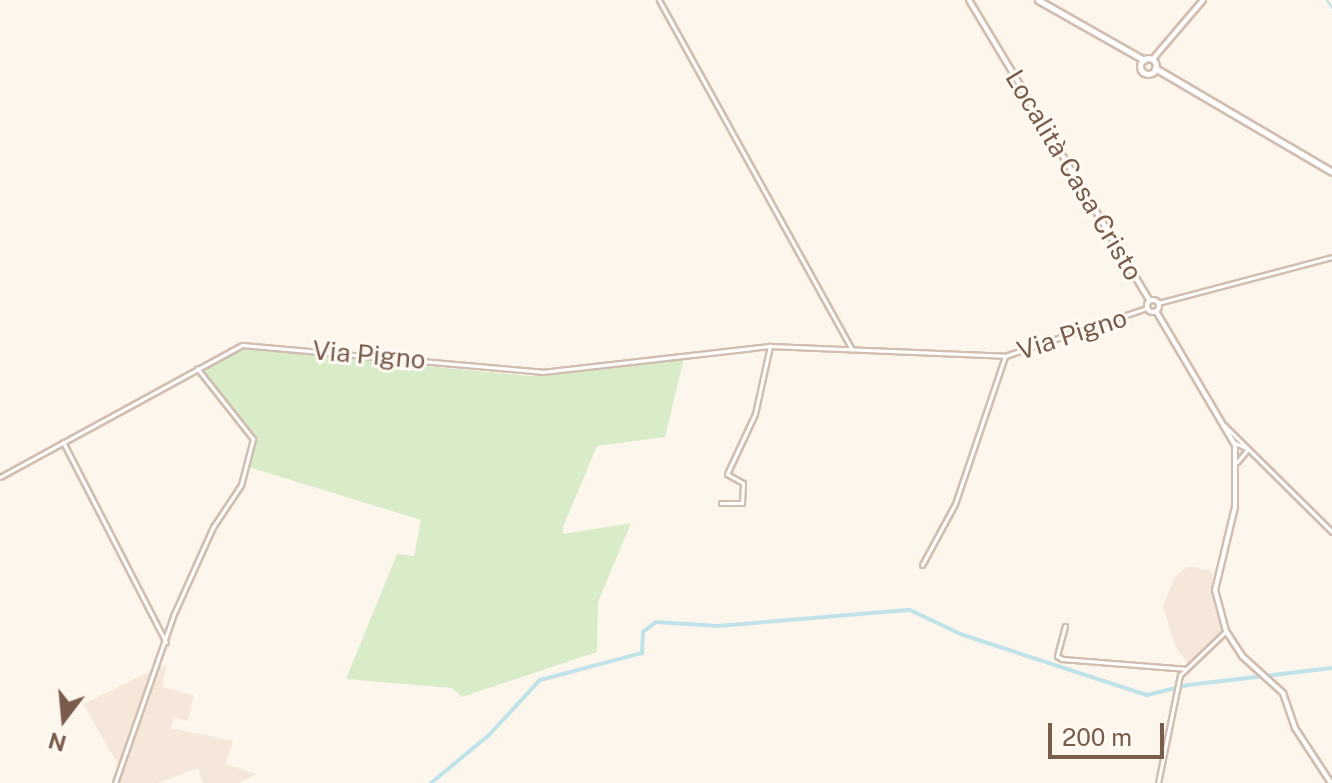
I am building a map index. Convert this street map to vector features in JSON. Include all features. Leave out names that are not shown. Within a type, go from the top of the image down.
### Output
[{"type":"main road","points":[[1038,0],[1128,52],[1144,60],[1152,60],[1155,68],[1332,172]]},
{"type":"main road","points":[[1128,52],[1149,74],[1172,78]]},
{"type":"main road","points":[[1140,67],[1144,60]]},
{"type":"main road","points":[[1149,74],[1155,68]]},
{"type":"street","points":[[659,0],[852,349]]},
{"type":"street","name":"Località Casa Cristo","points":[[969,0],[1150,301]]},
{"type":"street","points":[[1152,60],[1203,0]]},
{"type":"street","points":[[1331,783],[1295,728],[1283,693],[1242,656],[1226,631],[1216,580],[1231,525],[1237,462],[1233,442],[1156,311],[1147,308],[1150,301],[1158,303],[1332,257]]},
{"type":"street","points":[[1156,311],[1158,303]]},
{"type":"street","name":"Via Pigno","points":[[0,477],[242,345],[542,372],[770,346],[1005,356],[1147,308]]},
{"type":"street","points":[[721,503],[742,503],[743,483],[727,474],[755,414],[770,346]]},
{"type":"street","points":[[922,565],[955,504],[1005,356]]},
{"type":"street","points":[[115,783],[166,642],[213,527],[241,485],[253,439],[197,368]]},
{"type":"street","points":[[1223,423],[1332,532]]},
{"type":"street","points":[[1233,442],[1241,441]]},
{"type":"street","points":[[63,442],[166,642]]},
{"type":"street","points":[[1233,442],[1249,450]]},
{"type":"street","points":[[1237,462],[1249,450]]},
{"type":"street","points":[[1065,626],[1057,656],[1062,659],[1185,669]]},
{"type":"street","points":[[1158,783],[1178,682],[1185,669],[1226,631]]},
{"type":"shaded area","points":[[1188,566],[1212,571],[1212,597],[1222,632],[1188,664],[1175,646],[1163,606],[1175,577]]},
{"type":"shaded area","points":[[158,666],[166,667],[162,687],[194,695],[188,721],[173,717],[171,728],[233,741],[225,764],[256,774],[239,783],[203,783],[198,768],[158,783],[116,783]]},
{"type":"shaded area","points":[[154,670],[131,729],[119,766],[83,704]]},
{"type":"green space","points":[[243,348],[529,376],[684,358],[665,437],[597,446],[563,527],[563,534],[631,523],[598,602],[597,652],[462,697],[452,688],[346,679],[397,554],[414,556],[421,520],[248,467],[254,435],[203,373],[203,368]]},
{"type":"waterway","points":[[1327,0],[1332,8]]},
{"type":"waterway","points":[[431,783],[489,735],[540,680],[642,653],[643,632],[656,622],[718,626],[910,610],[963,635],[1147,695],[1188,685],[1332,668]]}]
